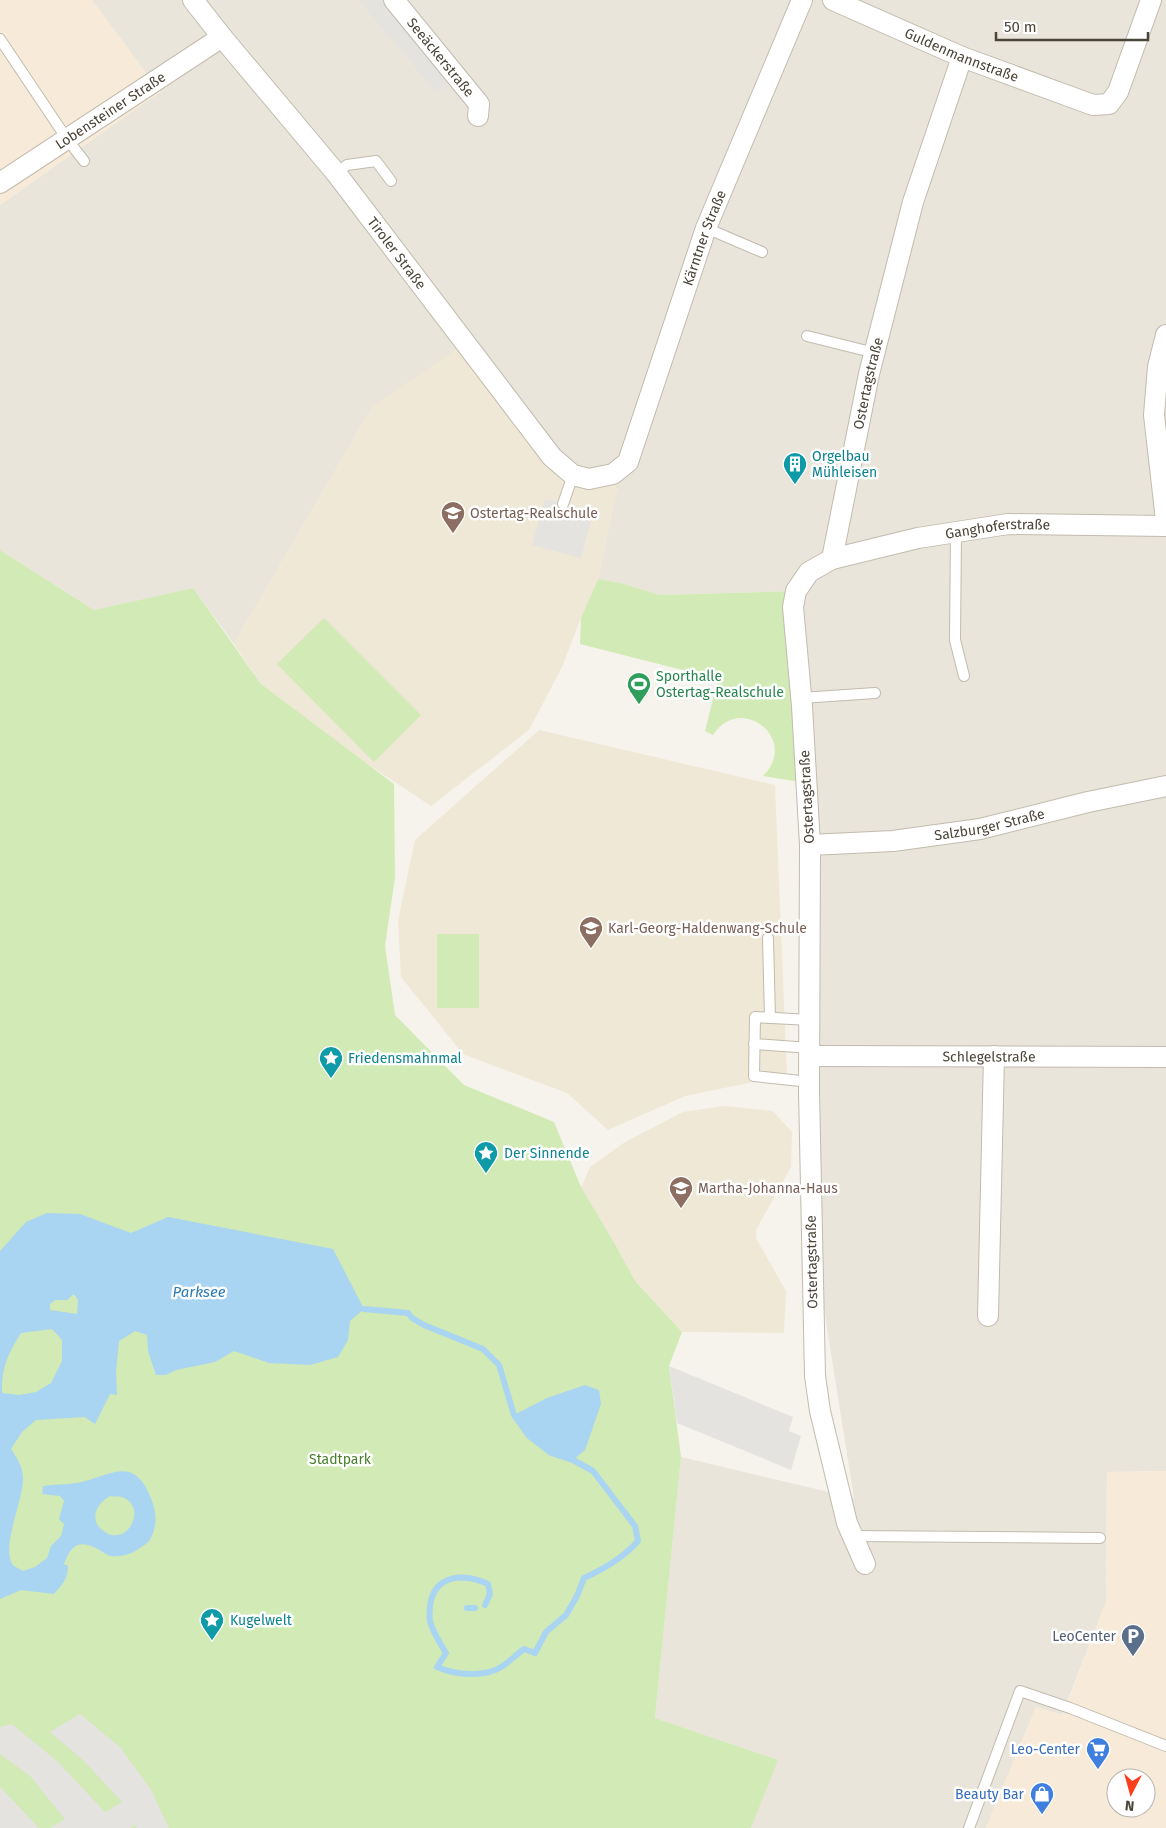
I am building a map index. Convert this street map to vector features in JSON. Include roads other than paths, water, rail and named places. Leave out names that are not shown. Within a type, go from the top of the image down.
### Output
[{"type":"street","name":"Tiroler Straße","points":[[193,0],[222,38],[385,228],[552,457],[572,475]]},
{"type":"street","name":"Seeäckerstraße","points":[[394,0],[479,104],[478,116]]},
{"type":"street","name":"Kärntner Straße","points":[[572,475],[589,479],[613,474],[628,462],[706,228],[802,0]]},
{"type":"street","name":"Guldenmannstraße","points":[[833,0],[962,57],[1093,105],[1109,104],[1118,92],[1151,0]]},
{"type":"street","name":"Lobensteiner Straße","points":[[0,183],[222,38]]},
{"type":"street","name":"Ostertagstraße","points":[[864,1564],[847,1523],[820,1411],[815,1376],[810,1082],[810,845],[793,607],[796,591],[809,572],[832,559],[875,353],[914,202],[962,57]]},
{"type":"street","points":[[1166,335],[1158,367],[1154,415],[1166,520]]},
{"type":"street","name":"Ganghoferstraße","points":[[832,559],[918,538],[1008,524],[1166,526]]},
{"type":"street","name":"Salzburger Straße","points":[[810,845],[893,841],[980,829],[1088,802],[1166,786]]},
{"type":"street","name":"Schlegelstraße","points":[[810,1052],[1166,1057]]},
{"type":"street","points":[[988,1316],[994,1056]]},
{"type":"lane","points":[[0,39],[84,162]]},
{"type":"lane","points":[[336,173],[347,165],[376,161],[391,181]]},
{"type":"lane","points":[[706,228],[762,252]]},
{"type":"lane","points":[[807,336],[875,353]]},
{"type":"lane","points":[[563,504],[572,475]]},
{"type":"lane","points":[[956,532],[955,640],[964,676]]},
{"type":"lane","points":[[801,698],[875,693]]},
{"type":"lane","points":[[768,938],[770,1018]]},
{"type":"lane","points":[[810,1020],[754,1017],[754,1076],[810,1082]]},
{"type":"lane","points":[[754,1044],[810,1052]]},
{"type":"lane","points":[[852,1536],[1100,1538]]},
{"type":"lane","points":[[969,1828],[1020,1691],[1070,1708],[1166,1746]]},
{"type":"water","name":"Parksee","points":[[47,1213],[80,1214],[131,1233],[168,1217],[333,1249],[364,1309],[350,1321],[348,1340],[338,1357],[310,1365],[269,1363],[234,1351],[215,1362],[176,1370],[166,1375],[156,1375],[148,1351],[147,1335],[135,1331],[119,1341],[116,1372],[117,1395],[110,1394],[95,1424],[85,1417],[36,1420],[22,1432],[11,1449],[20,1465],[23,1477],[9,1547],[10,1557],[13,1565],[23,1571],[35,1567],[47,1558],[51,1546],[61,1536],[64,1524],[59,1519],[64,1501],[60,1496],[42,1494],[43,1486],[77,1483],[120,1471],[129,1472],[137,1477],[145,1486],[155,1511],[155,1526],[152,1536],[148,1542],[137,1550],[121,1556],[109,1556],[86,1544],[76,1546],[70,1552],[64,1564],[68,1566],[66,1578],[54,1594],[21,1590],[0,1599],[0,1251],[26,1222]],"holes":[[[74,1294],[78,1300],[77,1314],[50,1310],[50,1304],[55,1300],[67,1300]],[[52,1329],[62,1340],[62,1361],[51,1383],[36,1392],[19,1395],[2,1393],[6,1362],[21,1333]],[[110,1496],[122,1497],[130,1502],[134,1510],[134,1518],[131,1526],[125,1532],[118,1535],[109,1534],[100,1528],[95,1519],[95,1514],[102,1502]]]},
{"type":"water","points":[[585,1385],[599,1390],[601,1404],[585,1450],[573,1460],[553,1453],[539,1444],[514,1415],[547,1398]]},
{"type":"waterway","points":[[364,1309],[408,1313],[412,1318],[424,1325],[483,1349],[499,1365],[514,1415],[529,1436],[551,1453],[573,1460],[593,1471],[635,1526],[638,1541],[613,1562],[584,1578],[577,1596],[566,1615],[546,1632],[535,1653],[524,1649],[496,1670],[479,1674],[452,1672],[437,1667],[446,1653],[430,1619],[430,1606],[437,1588],[444,1582],[452,1579],[469,1578],[479,1580],[488,1584],[490,1594],[485,1605]]},
{"type":"waterway","points":[[467,1608],[475,1608]]},
{"type":"place","name":"Orgelbau Mühleisen","points":[[795,485]]},
{"type":"place","name":"Ostertag-Realschule","points":[[453,534]]},
{"type":"place","name":"Sporthalle Ostertag-Realschule","points":[[639,705]]},
{"type":"place","name":"Karl-Georg-Haldenwang-Schule","points":[[591,949]]},
{"type":"place","name":"Friedensmahnmal","points":[[331,1079]]},
{"type":"place","name":"Der Sinnende","points":[[486,1174]]},
{"type":"place","name":"Martha-Johanna-Haus","points":[[681,1209]]},
{"type":"place","name":"Kugelwelt","points":[[212,1641]]},
{"type":"place","name":"LeoCenter","points":[[1133,1657]]},
{"type":"place","name":"Leo-Center","points":[[1098,1770]]},
{"type":"place","name":"Beauty Bar","points":[[1042,1815]]},
{"type":"park label","name":"Stadtpark","points":[[340,1459]]}]
